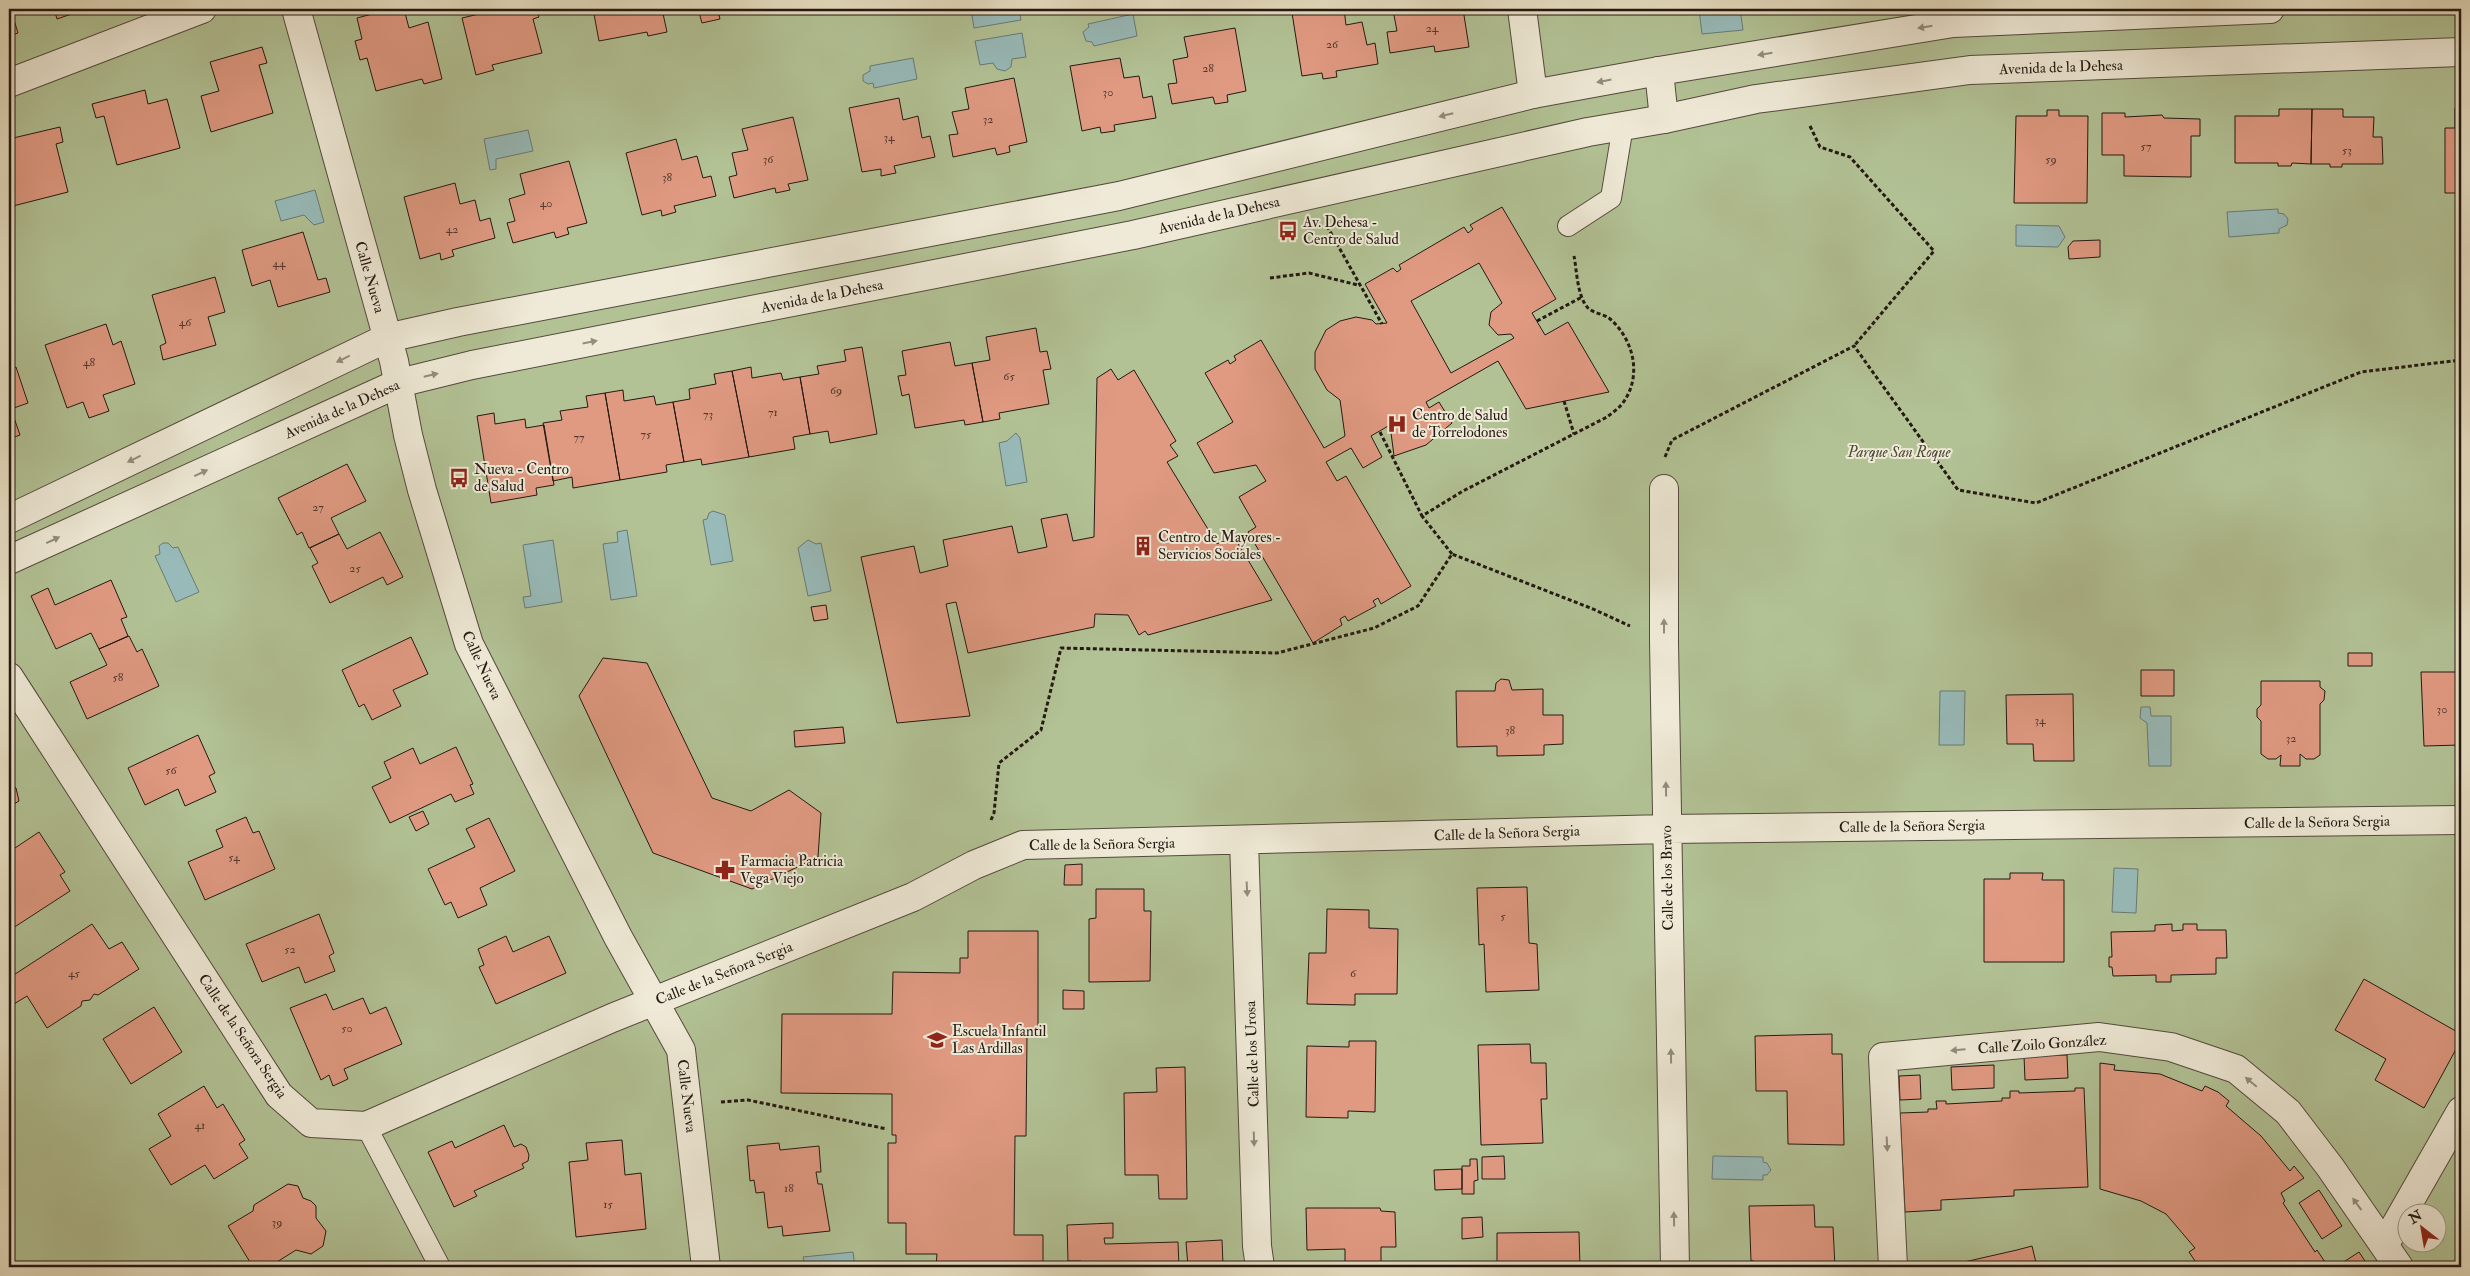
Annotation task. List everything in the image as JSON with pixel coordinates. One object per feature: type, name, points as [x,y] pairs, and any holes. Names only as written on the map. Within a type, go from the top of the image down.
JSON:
[{"type":"street","points":[[9,83],[202,9]]},
{"type":"street","name":"Calle Nueva","points":[[296,9],[388,338],[408,435],[422,490],[470,644],[618,937],[681,1050],[706,1267]]},
{"type":"street","points":[[1522,9],[1533,94]]},
{"type":"street","points":[[9,519],[388,338],[458,322],[1119,196],[1533,94],[1659,71],[1953,22],[2270,9]]},
{"type":"street","name":"Avenida de la Dehesa","points":[[9,560],[398,383],[472,365],[1133,235],[1588,132],[1664,120],[1756,99],[1970,70],[2461,52]]},
{"type":"street","points":[[1659,71],[1664,120]]},
{"type":"street","name":"Calle de los Bravo","points":[[1664,489],[1666,829],[1675,1267]]},
{"type":"street","name":"Calle de la Señora Sergia","points":[[9,677],[279,1095],[311,1123],[366,1126],[654,1001],[913,897],[974,865],[1022,845],[1666,829],[2461,820]]},
{"type":"street","name":"Calle de los Urosa","points":[[1244,840],[1257,1236],[1260,1267]]},
{"type":"street","name":"Calle Zoilo González","points":[[1893,1267],[1883,1057],[2099,1037],[2170,1047],[2236,1069],[2288,1112],[2385,1244],[2399,1267]]},
{"type":"street","points":[[2385,1244],[2461,1111]]},
{"type":"lane","points":[[1568,226],[1611,198],[1623,126]]},
{"type":"lane","points":[[366,1126],[440,1267]]},
{"type":"path","points":[[1664,489],[1665,456],[1672,440],[1854,346],[1934,251],[1850,157],[1820,147],[1807,119]]},
{"type":"path","points":[[1309,194],[1358,285],[1382,324]]},
{"type":"path","points":[[1422,516],[1463,491],[1607,417],[1622,404],[1631,386],[1634,367],[1631,348],[1622,330],[1607,317],[1589,309],[1582,297],[1568,226]]},
{"type":"path","points":[[1270,278],[1309,274],[1358,285]]},
{"type":"path","points":[[1537,321],[1582,297]]},
{"type":"path","points":[[1854,346],[1958,490],[2036,503],[2361,372],[2461,360]]},
{"type":"path","points":[[1564,401],[1574,434]]},
{"type":"path","points":[[1380,432],[1422,516],[1452,554],[1593,609],[1664,642]]},
{"type":"path","points":[[974,865],[994,813],[999,763],[1041,730],[1061,648],[1277,653],[1374,628],[1418,606],[1452,554]]},
{"type":"path","points":[[688,1099],[717,1102],[748,1100],[887,1129]]},
{"type":"green space","name":"Parque San Roque","points":[[9,9],[2461,9],[2461,1267],[9,1267]]},
{"type":"water","points":[[971,9],[1019,9],[1021,20],[974,28]]},
{"type":"water","points":[[1699,9],[1740,9],[1743,30],[1702,34]]},
{"type":"water","points":[[1133,14],[1137,36],[1094,46],[1092,42],[1086,41],[1083,32],[1089,27],[1088,24]]},
{"type":"water","points":[[1022,33],[1026,57],[1012,59],[1011,67],[1005,71],[997,69],[993,63],[980,65],[975,41]]},
{"type":"water","points":[[913,58],[917,79],[874,88],[873,83],[868,84],[863,81],[863,75],[870,71],[870,66]]},
{"type":"water","points":[[528,130],[533,151],[496,159],[496,169],[490,170],[484,139]]},
{"type":"water","points":[[315,190],[324,222],[314,225],[304,215],[281,221],[275,201]]},
{"type":"water","points":[[2278,209],[2278,213],[2284,214],[2288,219],[2287,225],[2279,229],[2279,233],[2229,237],[2227,212]]},
{"type":"water","points":[[2016,225],[2059,226],[2065,237],[2058,247],[2016,246]]},
{"type":"water","points":[[1016,433],[1020,438],[1027,482],[1006,486],[999,443],[1007,441]]},
{"type":"water","points":[[713,511],[725,515],[733,561],[711,565],[703,520],[707,519],[709,513]]},
{"type":"water","points":[[627,530],[637,596],[611,600],[603,544],[618,542],[617,532]]},
{"type":"water","points":[[553,540],[562,602],[525,608],[523,597],[531,596],[523,545]]},
{"type":"water","points":[[808,540],[816,544],[821,543],[831,591],[808,596],[798,548]]},
{"type":"water","points":[[163,543],[168,543],[173,548],[178,547],[199,592],[176,602],[155,556],[160,554],[159,546]]},
{"type":"water","points":[[1940,691],[1965,691],[1964,745],[1939,745]]},
{"type":"water","points":[[2141,707],[2150,707],[2151,716],[2171,716],[2171,766],[2149,766],[2147,723],[2140,718]]},
{"type":"water","points":[[2114,868],[2138,869],[2136,913],[2112,912]]},
{"type":"water","points":[[1713,1156],[1763,1157],[1763,1162],[1767,1163],[1771,1170],[1767,1175],[1763,1175],[1763,1180],[1712,1179]]},
{"type":"water","points":[[853,1252],[855,1267],[798,1267],[798,1264],[804,1261],[803,1257]]},
{"type":"building","points":[[54,9],[86,9],[57,19]]},
{"type":"building","points":[[391,9],[404,9],[409,28],[428,22],[442,79],[424,84],[422,79],[376,91],[367,58],[360,60],[355,41],[362,39],[357,18]]},
{"type":"building","points":[[478,9],[536,9],[539,17],[533,19],[542,53],[492,65],[494,70],[476,75],[462,18],[479,14]]},
{"type":"building","points":[[593,9],[662,9],[667,32],[648,36],[647,32],[599,41]]},
{"type":"building","points":[[698,9],[746,9],[719,15],[720,19],[702,23]]},
{"type":"building","points":[[1318,9],[1344,9],[1346,25],[1362,22],[1367,45],[1375,43],[1378,64],[1336,71],[1337,77],[1323,79],[1322,73],[1302,76],[1292,13]]},
{"type":"building","points":[[1463,9],[1469,47],[1435,52],[1434,46],[1390,53],[1387,32],[1397,31],[1393,10]]},
{"type":"building","points":[[14,20],[18,33],[9,36],[9,22]]},
{"type":"building","points":[[1235,28],[1246,91],[1227,95],[1228,102],[1215,104],[1213,97],[1172,104],[1168,84],[1177,83],[1173,60],[1188,57],[1184,37]]},
{"type":"building","points":[[262,47],[267,63],[259,65],[273,113],[211,132],[201,96],[219,91],[210,62]]},
{"type":"building","points":[[1120,58],[1124,78],[1139,76],[1143,98],[1152,96],[1156,118],[1114,125],[1115,131],[1101,133],[1100,127],[1082,131],[1070,66]]},
{"type":"building","points":[[1014,78],[1027,142],[1009,146],[1010,152],[997,155],[995,148],[953,157],[949,135],[958,134],[952,112],[969,109],[965,88]]},
{"type":"building","points":[[145,90],[148,104],[167,99],[180,148],[117,165],[104,116],[96,118],[92,104]]},
{"type":"building","points":[[899,98],[903,120],[918,116],[922,138],[930,136],[935,157],[894,166],[896,173],[881,176],[881,169],[862,172],[849,108]]},
{"type":"building","points":[[2455,108],[2461,108],[2461,193],[2445,193],[2445,128],[2455,128]]},
{"type":"building","points":[[2279,109],[2312,109],[2311,164],[2292,163],[2291,166],[2278,166],[2278,163],[2235,163],[2235,116],[2279,116]]},
{"type":"building","points":[[2312,109],[2343,109],[2343,117],[2374,117],[2373,137],[2382,137],[2383,164],[2342,164],[2342,167],[2330,167],[2330,164],[2311,164]]},
{"type":"building","points":[[2047,110],[2059,110],[2059,116],[2088,116],[2087,203],[2014,203],[2016,116],[2047,116]]},
{"type":"building","points":[[2102,113],[2125,113],[2125,117],[2162,115],[2164,118],[2200,119],[2200,136],[2191,136],[2191,177],[2124,176],[2124,155],[2102,155]]},
{"type":"building","points":[[793,117],[808,180],[788,184],[790,190],[776,193],[775,188],[734,198],[729,177],[737,175],[732,153],[748,150],[742,129]]},
{"type":"building","points":[[60,127],[63,142],[56,144],[68,192],[9,207],[9,170],[13,168],[9,139]]},
{"type":"building","points":[[676,139],[682,160],[697,156],[703,178],[711,176],[716,196],[674,206],[676,212],[662,216],[661,210],[642,215],[626,153]]},
{"type":"building","points":[[569,161],[587,223],[567,228],[569,234],[556,238],[554,232],[513,243],[507,223],[515,221],[509,199],[525,194],[520,174]]},
{"type":"building","points":[[455,183],[460,204],[475,200],[480,221],[490,218],[495,238],[452,250],[454,256],[441,260],[440,253],[420,259],[404,197]]},
{"type":"building","name":"Centro de Salud de Torrelodones","points":[[1502,207],[1556,299],[1532,313],[1545,335],[1568,322],[1609,392],[1526,409],[1498,361],[1426,402],[1429,408],[1439,402],[1452,423],[1426,445],[1394,456],[1390,425],[1371,436],[1382,457],[1363,468],[1351,448],[1326,462],[1337,481],[1346,476],[1411,586],[1381,604],[1378,598],[1373,601],[1376,606],[1348,621],[1345,616],[1340,619],[1342,625],[1313,643],[1248,532],[1256,527],[1239,497],[1266,481],[1256,465],[1214,473],[1197,443],[1233,422],[1205,373],[1228,360],[1230,364],[1236,360],[1234,356],[1261,340],[1324,448],[1345,436],[1340,400],[1327,390],[1315,369],[1315,352],[1326,330],[1340,321],[1356,317],[1372,320],[1376,324],[1387,323],[1365,284],[1393,268],[1397,272],[1401,269],[1399,265],[1464,227],[1468,233],[1473,229],[1470,225]],"holes":[[[1479,263],[1502,303],[1491,312],[1489,325],[1498,335],[1511,334],[1514,338],[1451,373],[1411,301]]]},
{"type":"building","points":[[303,232],[318,280],[326,278],[330,292],[278,307],[270,280],[252,286],[242,250]]},
{"type":"building","points":[[2100,240],[2100,257],[2069,259],[2068,247],[2073,241]]},
{"type":"building","points":[[215,277],[225,312],[208,317],[216,345],[163,360],[160,346],[166,343],[152,295]]},
{"type":"building","points":[[106,324],[113,345],[121,341],[135,384],[103,395],[109,411],[89,418],[83,402],[67,408],[45,345]]},
{"type":"building","points":[[1036,328],[1040,352],[1047,351],[1051,369],[1043,370],[1049,404],[999,413],[1000,419],[983,422],[972,363],[990,360],[986,337]]},
{"type":"building","points":[[950,342],[955,366],[972,363],[983,422],[965,425],[964,420],[915,428],[909,394],[902,396],[898,376],[906,375],[902,351]]},
{"type":"building","points":[[862,347],[877,434],[830,443],[828,431],[810,434],[800,377],[819,374],[817,366],[846,361],[844,350]]},
{"type":"building","points":[[16,367],[28,403],[11,409],[20,435],[9,439],[9,370]]},
{"type":"building","points":[[751,367],[752,378],[781,373],[783,380],[800,377],[810,434],[793,437],[795,449],[749,457],[732,371]]},
{"type":"building","name":"Centro de Mayores - Servicios Sociales","points":[[1111,369],[1118,380],[1134,370],[1176,441],[1170,445],[1178,456],[1167,462],[1217,544],[1233,535],[1272,600],[1148,635],[1145,631],[1139,635],[1128,615],[1095,614],[1094,627],[968,653],[956,602],[946,604],[970,716],[897,723],[861,557],[914,546],[920,573],[948,566],[943,540],[1012,526],[1018,553],[1047,547],[1041,519],[1067,514],[1073,541],[1094,537],[1097,378]]},
{"type":"building","points":[[732,371],[749,457],[702,465],[701,459],[684,462],[673,402],[690,399],[689,389],[716,384],[714,374]]},
{"type":"building","points":[[623,390],[624,401],[654,396],[656,405],[673,402],[684,462],[666,465],[667,472],[620,480],[605,393]]},
{"type":"building","points":[[605,393],[620,480],[573,488],[572,477],[553,481],[543,423],[562,420],[560,411],[588,407],[586,396]]},
{"type":"building","points":[[494,413],[495,424],[525,419],[526,428],[544,425],[554,485],[536,488],[537,495],[491,503],[477,416]]},
{"type":"building","points":[[347,464],[366,501],[331,518],[339,534],[309,548],[302,532],[297,535],[278,498]]},
{"type":"building","points":[[380,532],[403,577],[387,585],[383,577],[330,603],[312,566],[318,563],[310,548],[339,534],[347,549]]},
{"type":"building","points":[[111,580],[127,617],[121,619],[128,636],[99,649],[91,633],[56,649],[31,596],[48,588],[55,605]]},
{"type":"building","points":[[826,605],[828,619],[814,621],[811,607]]},
{"type":"building","points":[[129,636],[137,652],[142,649],[159,686],[87,719],[70,682],[107,665],[99,649]]},
{"type":"building","points":[[411,637],[428,674],[393,690],[401,706],[372,720],[364,704],[359,707],[342,670]]},
{"type":"building","points":[[2348,653],[2372,653],[2372,666],[2348,666]]},
{"type":"building","points":[[603,658],[647,663],[712,798],[751,811],[789,790],[821,813],[818,857],[752,889],[653,853],[579,696]]},
{"type":"building","points":[[2141,670],[2174,670],[2174,696],[2141,696]]},
{"type":"building","points":[[2421,672],[2461,672],[2461,745],[2424,746]]},
{"type":"building","points":[[1501,679],[1509,680],[1512,690],[1543,689],[1543,715],[1563,715],[1563,744],[1544,745],[1544,755],[1497,756],[1497,746],[1457,747],[1456,691],[1495,691],[1496,683]]},
{"type":"building","points":[[2261,681],[2320,681],[2320,687],[2325,691],[2324,700],[2320,704],[2320,755],[2314,759],[2306,759],[2300,754],[2300,766],[2280,766],[2281,755],[2276,759],[2268,759],[2261,754],[2261,721],[2257,717],[2257,709],[2261,705]]},
{"type":"building","points":[[2073,694],[2074,761],[2034,761],[2033,744],[2007,744],[2006,695]]},
{"type":"building","points":[[843,727],[845,743],[795,747],[794,731]]},
{"type":"building","points":[[198,735],[215,773],[209,776],[216,792],[185,806],[178,789],[145,805],[128,768]]},
{"type":"building","points":[[456,747],[473,784],[470,785],[474,794],[455,802],[451,794],[390,823],[372,787],[391,778],[384,762],[413,748],[420,764]]},
{"type":"building","points":[[9,783],[16,788],[19,801],[9,807]]},
{"type":"building","points":[[423,811],[429,824],[416,831],[409,817]]},
{"type":"building","points":[[246,817],[253,833],[259,831],[275,869],[205,900],[188,862],[223,847],[216,830]]},
{"type":"building","points":[[489,818],[515,871],[480,888],[487,905],[458,918],[451,902],[445,905],[428,869],[475,847],[466,829]]},
{"type":"building","points":[[39,832],[65,872],[60,875],[70,891],[13,928],[9,921],[9,852]]},
{"type":"building","points":[[1082,864],[1082,885],[1064,885],[1065,865]]},
{"type":"building","points":[[2010,873],[2043,873],[2042,880],[2064,880],[2064,962],[1984,962],[1984,879],[2010,879]]},
{"type":"building","points":[[1527,887],[1529,943],[1537,944],[1539,990],[1486,992],[1484,944],[1479,945],[1477,888]]},
{"type":"building","points":[[1096,889],[1144,889],[1144,911],[1151,911],[1150,981],[1089,982],[1089,919],[1096,918]]},
{"type":"building","points":[[1327,909],[1369,910],[1369,928],[1398,929],[1397,994],[1355,994],[1355,1005],[1307,1004],[1309,953],[1326,953]]},
{"type":"building","points":[[319,914],[334,953],[329,956],[335,971],[305,983],[299,967],[262,982],[246,944]]},
{"type":"building","points":[[92,924],[109,949],[122,942],[139,969],[98,995],[94,994],[90,1000],[82,1001],[81,1006],[47,1028],[27,996],[9,1007],[9,978]]},
{"type":"building","points":[[2172,924],[2172,931],[2183,930],[2183,924],[2197,924],[2197,930],[2226,930],[2227,958],[2216,958],[2216,974],[2171,975],[2171,982],[2156,982],[2156,975],[2113,976],[2112,967],[2109,967],[2109,957],[2112,957],[2111,932],[2155,931],[2155,925]]},
{"type":"building","points":[[968,931],[1038,931],[1038,1035],[1027,1034],[1026,1136],[1015,1136],[1014,1235],[1043,1235],[1043,1267],[936,1267],[937,1254],[906,1254],[906,1223],[888,1223],[888,1143],[896,1143],[896,1135],[892,1135],[892,1094],[781,1093],[782,1014],[892,1014],[893,972],[960,973],[960,958],[968,958]]},
{"type":"building","points":[[506,936],[513,952],[549,936],[566,973],[496,1004],[479,967],[484,965],[478,949]]},
{"type":"building","points":[[2364,979],[2461,1034],[2461,1040],[2424,1108],[2375,1080],[2386,1059],[2335,1030]]},
{"type":"building","points":[[1063,990],[1084,991],[1084,1009],[1063,1009]]},
{"type":"building","points":[[326,994],[333,1010],[363,998],[370,1014],[386,1007],[402,1044],[344,1069],[348,1079],[333,1086],[329,1075],[321,1080],[290,1008]]},
{"type":"building","points":[[154,1007],[182,1052],[131,1084],[103,1039]]},
{"type":"building","points":[[1832,1034],[1832,1054],[1842,1054],[1844,1145],[1788,1144],[1787,1091],[1756,1091],[1755,1036]]},
{"type":"building","points":[[1349,1041],[1376,1041],[1375,1112],[1348,1111],[1348,1118],[1306,1117],[1307,1046],[1349,1047]]},
{"type":"building","points":[[1530,1044],[1531,1063],[1546,1063],[1547,1099],[1541,1099],[1543,1143],[1481,1145],[1478,1045]]},
{"type":"building","points":[[2067,1055],[2068,1078],[2025,1080],[2024,1056]]},
{"type":"building","points":[[2100,1063],[2115,1065],[2114,1070],[2160,1074],[2202,1091],[2205,1086],[2218,1092],[2229,1101],[2226,1106],[2261,1136],[2290,1171],[2294,1166],[2304,1178],[2281,1193],[2285,1201],[2283,1203],[2315,1252],[2317,1250],[2327,1265],[2325,1267],[2199,1267],[2189,1252],[2195,1248],[2166,1214],[2141,1201],[2100,1189]]},
{"type":"building","points":[[1994,1065],[1994,1088],[1952,1090],[1951,1067]]},
{"type":"building","points":[[1185,1067],[1187,1199],[1159,1199],[1158,1175],[1125,1175],[1124,1093],[1157,1092],[1156,1068]]},
{"type":"building","points":[[1920,1075],[1921,1099],[1900,1100],[1899,1076]]},
{"type":"building","points":[[204,1086],[217,1108],[223,1104],[245,1140],[239,1144],[248,1158],[214,1179],[205,1165],[171,1185],[149,1149],[171,1136],[158,1114]]},
{"type":"building","points":[[2075,1088],[2084,1088],[2088,1187],[2014,1190],[2014,1196],[1941,1200],[1941,1210],[1905,1212],[1900,1113],[1928,1112],[1928,1109],[1937,1109],[1936,1101],[1946,1101],[1946,1104],[2002,1101],[2002,1098],[2010,1098],[2010,1091],[2019,1091],[2019,1093],[2075,1091]]},
{"type":"building","points":[[504,1125],[514,1147],[521,1144],[526,1147],[529,1155],[528,1161],[522,1164],[524,1168],[474,1191],[477,1196],[454,1207],[428,1152],[452,1141],[455,1148]]},
{"type":"building","points":[[622,1140],[625,1175],[641,1173],[646,1229],[576,1237],[569,1162],[588,1160],[586,1143]]},
{"type":"building","points":[[779,1143],[780,1150],[819,1146],[821,1172],[816,1172],[818,1184],[822,1184],[830,1231],[783,1236],[782,1226],[768,1228],[764,1192],[756,1193],[754,1180],[750,1181],[747,1146]]},
{"type":"building","points":[[1504,1156],[1505,1179],[1482,1179],[1482,1157]]},
{"type":"building","points":[[1470,1159],[1477,1159],[1478,1180],[1474,1181],[1474,1194],[1462,1194],[1462,1166],[1470,1166]]},
{"type":"building","points":[[1462,1169],[1462,1189],[1435,1190],[1434,1170]]},
{"type":"building","points":[[288,1184],[298,1186],[303,1198],[311,1201],[316,1206],[316,1218],[326,1231],[323,1246],[311,1254],[296,1250],[269,1267],[253,1267],[228,1226],[253,1211],[254,1205]]},
{"type":"building","points":[[2319,1190],[2342,1226],[2322,1239],[2299,1203]]},
{"type":"building","points":[[1814,1205],[1815,1227],[1833,1227],[1835,1267],[1754,1267],[1754,1261],[1751,1261],[1749,1206]]},
{"type":"building","points":[[1306,1208],[1380,1208],[1381,1211],[1395,1212],[1396,1247],[1381,1247],[1381,1267],[1345,1267],[1345,1249],[1307,1250]]},
{"type":"building","points":[[1482,1217],[1483,1237],[1462,1239],[1462,1218]]},
{"type":"building","points":[[1113,1223],[1113,1238],[1104,1238],[1105,1244],[1178,1242],[1179,1267],[1081,1267],[1081,1261],[1068,1261],[1067,1225]]},
{"type":"building","points":[[1579,1232],[1580,1267],[1497,1267],[1497,1233]]},
{"type":"building","points":[[1222,1240],[1223,1265],[1188,1267],[1186,1242]]},
{"type":"building","points":[[2032,1246],[2037,1267],[1942,1267],[2017,1250]]},
{"type":"building","points":[[2359,1252],[2369,1267],[2341,1267],[2339,1265]]},
{"type":"place","name":"Av. Dehesa - Centro de Salud","points":[[1288,231]]},
{"type":"place","name":"Centro de Salud de Torrelodones","points":[[1397,424]]},
{"type":"place","name":"Nueva - Centro de Salud","points":[[459,478]]},
{"type":"place","name":"Centro de Mayores - Servicios Sociales","points":[[1143,546]]},
{"type":"place","name":"Farmacia Patricia Vega Viejo","points":[[725,870]]},
{"type":"place","name":"Escuela Infantil Las Ardillas","points":[[937,1040]]}]
